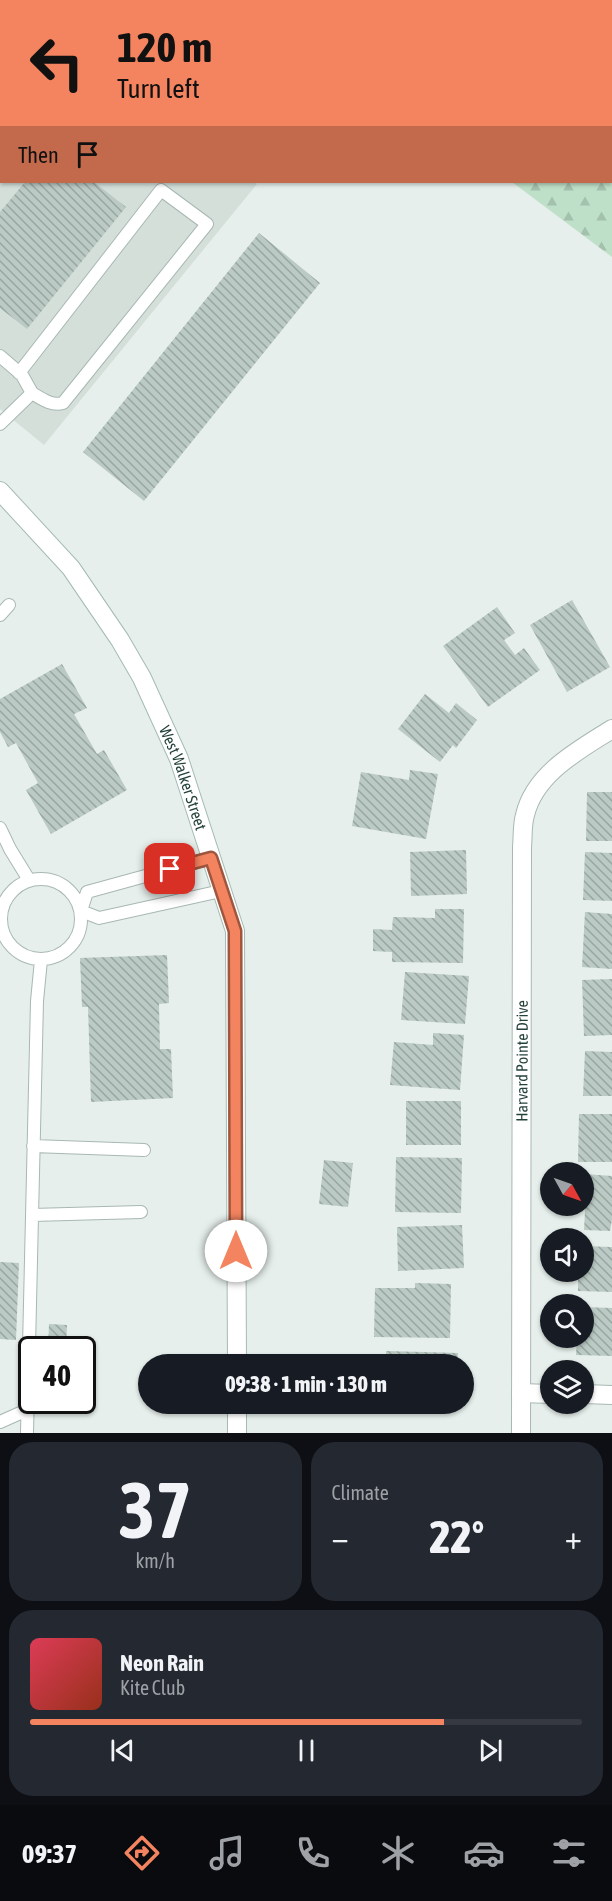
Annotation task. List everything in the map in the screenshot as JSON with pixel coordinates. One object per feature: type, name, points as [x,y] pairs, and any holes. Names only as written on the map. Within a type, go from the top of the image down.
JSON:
[{"type":"street","name":"West Walker Street","points":[[0,491],[71,568],[125,649],[156,708],[179,759],[235,931],[237,1354]]},
{"type":"street","name":"Harvard Pointe Drive","points":[[521,1433],[522,871],[525,814],[541,782],[568,758],[612,729]]},
{"type":"street","points":[[521,1394],[540,1394]]},
{"type":"street","points":[[594,1395],[612,1395]]},
{"type":"street","points":[[237,1414],[237,1433]]},
{"type":"lane","points":[[0,356],[19,373],[32,393],[47,403],[57,405],[63,403],[207,224],[159,186],[19,373]]},
{"type":"lane","points":[[0,424],[32,393]]},
{"type":"lane","points":[[0,615],[9,605]]},
{"type":"lane","points":[[0,828],[29,880]]},
{"type":"lane","points":[[211,858],[87,891],[81,911],[79,934],[64,953],[53,958],[41,960],[28,958],[8,943],[2,931],[1,919],[5,900],[18,886],[29,880],[42,878],[56,881],[72,893],[81,911],[99,918],[221,891]]},
{"type":"lane","points":[[29,1336],[37,1002],[41,960]]},
{"type":"lane","points":[[33,1146],[144,1150]]},
{"type":"lane","points":[[32,1215],[141,1212]]},
{"type":"lane","points":[[0,1422],[18,1414]]},
{"type":"lane","points":[[27,1414],[27,1433]]},
{"type":"shaded area","points":[[0,183],[257,184],[44,445],[0,409]]},
{"type":"green space","points":[[513,183],[612,183],[612,257]]},
{"type":"building","points":[[24,183],[95,183],[126,207],[27,329],[0,308],[0,212]]},
{"type":"building","points":[[259,233],[320,283],[144,501],[83,452]]},
{"type":"building","points":[[572,600],[610,667],[567,692],[530,625]]},
{"type":"building","points":[[497,607],[515,633],[504,640],[515,655],[524,648],[540,670],[488,707],[443,646]]},
{"type":"building","points":[[62,664],[87,708],[74,714],[97,754],[104,750],[127,790],[51,834],[26,790],[38,783],[16,743],[8,747],[0,732],[0,699]]},
{"type":"building","points":[[425,694],[449,713],[456,703],[477,720],[456,748],[453,745],[440,762],[398,729]]},
{"type":"building","points":[[410,770],[438,774],[426,839],[352,826],[361,772],[409,780]]},
{"type":"building","points":[[587,792],[612,792],[612,841],[586,841]]},
{"type":"building","points":[[466,850],[467,894],[411,896],[410,852]]},
{"type":"building","points":[[585,852],[612,853],[612,901],[583,900]]},
{"type":"building","points":[[435,909],[464,909],[463,963],[392,962],[392,952],[373,951],[373,929],[392,930],[393,917],[435,918]]},
{"type":"building","points":[[585,912],[612,914],[612,969],[582,967]]},
{"type":"building","points":[[167,955],[169,1003],[159,1004],[160,1049],[171,1049],[173,1098],[91,1102],[88,1007],[82,1007],[80,958]]},
{"type":"building","points":[[405,972],[469,976],[465,1024],[401,1020]]},
{"type":"building","points":[[612,979],[612,1035],[584,1036],[582,980]]},
{"type":"building","points":[[433,1033],[464,1035],[460,1090],[390,1085],[394,1042],[433,1045]]},
{"type":"building","points":[[585,1051],[612,1052],[612,1096],[583,1096]]},
{"type":"building","points":[[406,1101],[461,1101],[461,1145],[406,1145]]},
{"type":"building","points":[[579,1114],[612,1114],[612,1162],[578,1162]]},
{"type":"building","points":[[396,1157],[462,1158],[461,1213],[395,1212]]},
{"type":"building","points":[[324,1160],[353,1163],[348,1207],[319,1204]]},
{"type":"building","points":[[594,1175],[612,1176],[610,1231],[584,1228],[585,1216],[594,1216]]},
{"type":"building","points":[[462,1225],[464,1268],[398,1271],[397,1227]]},
{"type":"building","points":[[594,1246],[612,1247],[612,1292],[578,1291],[578,1282],[594,1282]]},
{"type":"building","points":[[0,1262],[19,1263],[16,1340],[0,1339]]},
{"type":"building","points":[[415,1283],[451,1284],[450,1338],[374,1337],[375,1288],[415,1288]]},
{"type":"building","points":[[594,1307],[612,1308],[612,1356],[576,1355],[576,1348],[594,1348]]},
{"type":"building","points":[[49,1324],[67,1325],[67,1336],[49,1336]]},
{"type":"building","points":[[386,1351],[458,1353],[458,1354],[386,1354]]},
{"type":"route","points":[[170,869],[211,858],[235,931],[236,1251]]}]
